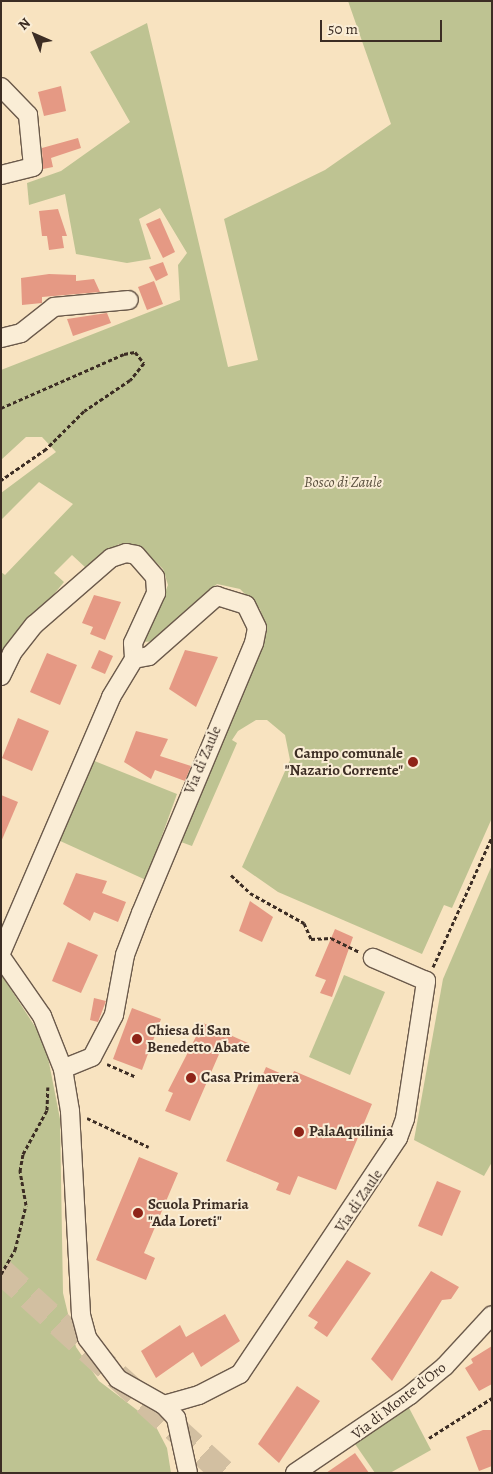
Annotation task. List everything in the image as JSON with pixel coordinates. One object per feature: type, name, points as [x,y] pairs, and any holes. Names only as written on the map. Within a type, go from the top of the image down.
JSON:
[{"type":"street","points":[[1,86],[28,114],[33,166],[1,175]]},
{"type":"street","points":[[1,338],[21,332],[54,307],[129,300]]},
{"type":"street","points":[[1,676],[12,653],[34,625],[111,558],[126,553],[136,555],[155,577],[156,593],[133,644],[134,660],[110,697],[1,953]]},
{"type":"street","name":"Via di Zaule","points":[[96,1052],[114,1015],[125,954],[254,643],[253,615],[232,597],[218,596],[149,656],[134,660]]},
{"type":"street","points":[[1,957],[42,1016],[63,1069],[70,1111],[81,1315],[87,1338],[118,1379],[164,1405],[176,1418],[188,1473]]},
{"type":"street","points":[[373,958],[426,981]]},
{"type":"street","name":"Via di Zaule","points":[[164,1405],[208,1391],[240,1374],[387,1159],[405,1119],[426,981]]},
{"type":"street","points":[[63,1069],[96,1052]]},
{"type":"street","name":"Via di Monte d'Oro","points":[[295,1473],[410,1395],[445,1366],[492,1315]]},
{"type":"path","points":[[1,408],[124,354],[135,352],[144,363],[130,380],[84,411],[46,449],[1,480]]},
{"type":"path","points":[[426,981],[492,838]]},
{"type":"path","points":[[231,875],[250,893],[304,923],[311,939],[331,938],[373,958]]},
{"type":"path","points":[[96,1052],[134,1076]]},
{"type":"path","points":[[1,1274],[15,1250],[26,1205],[20,1171],[23,1154],[47,1110],[48,1078],[63,1069]]},
{"type":"path","points":[[70,1111],[149,1148]]},
{"type":"path","points":[[429,1438],[492,1398]]},
{"type":"green space","name":"Bosco di Zaule","points":[[348,1],[492,1],[492,818],[452,908],[444,905],[422,954],[278,892],[242,867],[290,760],[285,735],[267,720],[256,720],[238,731],[232,740],[237,743],[192,846],[181,842],[267,632],[260,609],[240,589],[217,584],[156,641],[144,642],[168,585],[163,569],[141,548],[119,544],[86,568],[72,555],[54,573],[64,582],[6,652],[1,652],[1,572],[5,575],[73,504],[39,482],[1,520],[1,493],[56,452],[42,437],[26,437],[1,460],[1,370],[180,300],[178,265],[187,253],[160,208],[139,219],[151,259],[127,263],[76,254],[65,194],[29,205],[27,183],[61,171],[130,122],[90,52],[147,23],[228,367],[258,360],[224,219],[325,170],[391,124]]},
{"type":"green space","points":[[92,760],[177,794],[146,880],[58,840]]},
{"type":"green space","points":[[492,865],[492,1162],[484,1176],[414,1140],[443,979]]},
{"type":"green space","points":[[1,974],[45,1042],[60,1119],[63,1293],[76,1347],[99,1381],[154,1423],[167,1448],[171,1473],[1,1473]]},
{"type":"green space","points":[[344,975],[385,992],[350,1075],[309,1057]]},
{"type":"green space","points":[[407,1404],[431,1450],[390,1473],[375,1473],[353,1441]]},
{"type":"building","points":[[61,86],[66,111],[44,116],[38,92]]},
{"type":"building","points":[[78,138],[81,148],[51,158],[53,167],[43,169],[42,148]]},
{"type":"building","points":[[58,209],[67,236],[62,236],[64,248],[49,250],[47,236],[42,236],[39,211]]},
{"type":"building","points":[[160,218],[175,252],[163,258],[146,224]]},
{"type":"building","points":[[163,262],[168,275],[156,281],[149,267]]},
{"type":"building","points":[[49,274],[76,275],[76,281],[94,279],[100,292],[42,297],[42,303],[22,305],[21,278]]},
{"type":"building","points":[[154,281],[163,304],[147,310],[138,287]]},
{"type":"building","points":[[107,313],[111,323],[73,336],[67,319]]},
{"type":"building","points":[[94,595],[121,602],[105,640],[90,634],[93,627],[82,623]]},
{"type":"building","points":[[99,650],[113,656],[105,674],[91,668]]},
{"type":"building","points":[[185,650],[218,657],[196,707],[169,689]]},
{"type":"building","points":[[47,653],[77,665],[60,705],[30,692]]},
{"type":"building","points":[[18,718],[49,731],[32,771],[2,758]]},
{"type":"building","points":[[136,731],[168,739],[160,756],[191,766],[185,781],[155,770],[151,779],[124,762]]},
{"type":"building","points":[[1,795],[18,802],[1,842]]},
{"type":"building","points":[[76,873],[107,881],[102,893],[126,902],[118,922],[94,912],[90,921],[63,904]]},
{"type":"building","points":[[250,901],[273,917],[262,942],[239,931]]},
{"type":"building","points":[[335,929],[353,937],[332,997],[320,993],[326,980],[315,976]]},
{"type":"building","points":[[68,942],[98,955],[81,993],[52,981]]},
{"type":"building","points":[[94,998],[106,1001],[98,1022],[90,1020]]},
{"type":"building","name":"Chiesa di San Benedetto Abate","points":[[132,1008],[161,1019],[142,1070],[113,1059]]},
{"type":"building","points":[[203,1023],[248,1043],[243,1054],[223,1045],[190,1121],[165,1111],[173,1093],[168,1091]]},
{"type":"building","name":"PalaAquilinia","points":[[266,1067],[291,1078],[294,1071],[372,1104],[336,1190],[298,1176],[290,1195],[276,1190],[279,1183],[226,1161]]},
{"type":"building","name":"Scuola Primaria \"Ada Loreti\"","points":[[139,1157],[178,1173],[144,1253],[155,1258],[146,1280],[96,1260]]},
{"type":"building","points":[[437,1181],[461,1191],[442,1236],[418,1226]]},
{"type":"building","points":[[347,1260],[371,1273],[327,1337],[314,1328],[318,1322],[308,1316]]},
{"type":"building","points":[[431,1271],[459,1287],[451,1299],[442,1300],[392,1381],[371,1359]]},
{"type":"building","points":[[225,1314],[240,1341],[201,1367],[193,1352],[156,1378],[141,1351],[180,1325],[186,1337]]},
{"type":"building","points":[[492,1346],[492,1384],[479,1391],[465,1368],[473,1363],[471,1359]]},
{"type":"building","points":[[297,1386],[320,1401],[279,1463],[258,1444]]},
{"type":"building","points":[[483,1430],[492,1430],[492,1466],[479,1471],[466,1437]]},
{"type":"building","points":[[355,1453],[369,1473],[326,1473]]},
{"type":"tunnel","points":[[1,1271],[224,1473]]},
{"type":"place","name":"Campo comunale \"Nazario Corrente\"","points":[[413,762]]},
{"type":"place","name":"Chiesa di San Benedetto Abate","points":[[137,1039]]},
{"type":"place","name":"Casa Primavera","points":[[191,1078]]},
{"type":"place","name":"PalaAquilinia","points":[[299,1132]]},
{"type":"place","name":"Scuola Primaria \"Ada Loreti\"","points":[[138,1213]]}]
